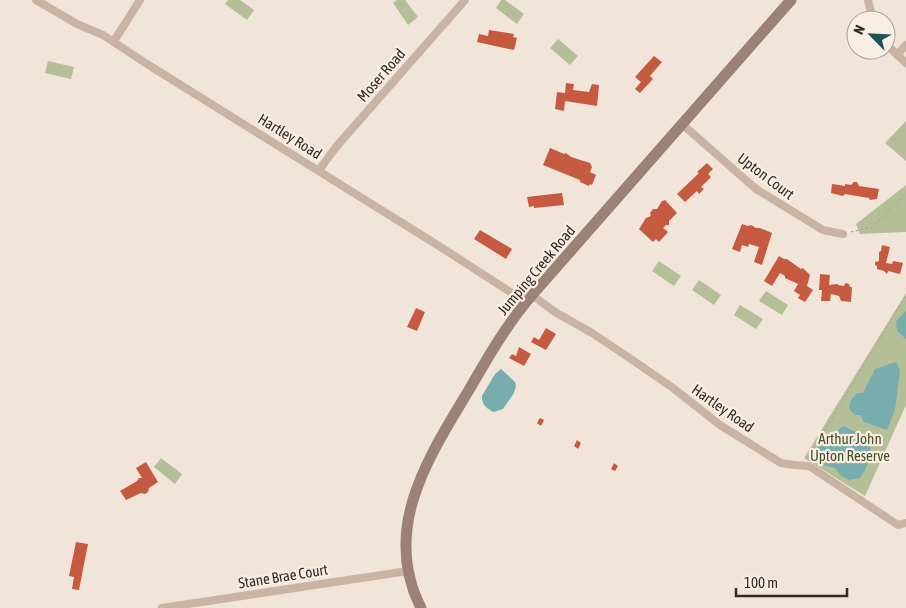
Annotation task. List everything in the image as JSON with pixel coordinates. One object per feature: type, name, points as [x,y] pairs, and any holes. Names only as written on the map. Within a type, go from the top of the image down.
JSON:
[{"type":"main road","name":"Jumping Creek Road","points":[[421,608],[408,571],[405,534],[413,495],[454,415],[501,336],[529,298],[791,0]]},
{"type":"street","name":"Hartley Road","points":[[36,0],[77,24],[114,41],[147,64],[318,170],[529,298],[592,333],[643,367],[720,425],[781,463],[794,466],[809,466],[898,525],[906,523]]},
{"type":"street","points":[[114,41],[140,0]]},
{"type":"street","name":"Moser Road","points":[[318,170],[465,0]]},
{"type":"street","points":[[906,44],[897,55],[906,62]]},
{"type":"street","name":"Upton Court","points":[[682,124],[759,191],[823,230],[843,234]]},
{"type":"street","name":"Stane Brae Court","points":[[162,608],[408,571]]},
{"type":"path","points":[[843,234],[872,227],[882,219],[906,192]]},
{"type":"path","points":[[809,466],[812,451],[906,296]]},
{"type":"green space","points":[[228,0],[240,0],[254,10],[247,20],[225,4]]},
{"type":"green space","points":[[397,0],[405,0],[418,17],[408,25],[393,3]]},
{"type":"green space","points":[[501,0],[505,0],[524,14],[517,24],[496,8]]},
{"type":"green space","points":[[558,39],[578,56],[570,65],[550,48]]},
{"type":"green space","points":[[48,61],[74,67],[71,79],[45,73]]},
{"type":"green space","points":[[906,121],[906,161],[885,143]]},
{"type":"green space","points":[[906,185],[906,232],[860,234],[856,224]]},
{"type":"green space","points":[[659,261],[681,276],[674,286],[652,271]]},
{"type":"green space","points":[[699,280],[721,295],[714,305],[692,290]]},
{"type":"green space","points":[[766,291],[788,305],[782,315],[759,301]]},
{"type":"green space","name":"Arthur John Upton Reserve","points":[[906,293],[906,405],[865,496],[804,458]]},
{"type":"green space","points":[[740,305],[763,319],[756,329],[734,315]]},
{"type":"green space","points":[[161,458],[182,474],[175,484],[154,467]]},
{"type":"water","points":[[906,311],[906,339],[897,331],[896,321]]},
{"type":"water","points":[[896,362],[900,370],[895,410],[887,430],[864,422],[860,415],[855,415],[849,409],[851,400],[857,393],[863,393],[875,369]]},
{"type":"water","points":[[501,369],[515,382],[516,386],[514,393],[503,409],[494,412],[485,406],[482,396],[495,374]]},
{"type":"water","points":[[843,426],[868,438],[870,443],[869,458],[860,478],[849,480],[840,475],[835,468],[822,465],[817,460],[817,448]]},
{"type":"building","points":[[489,30],[514,34],[513,37],[517,38],[514,50],[477,42],[479,34],[488,36]]},
{"type":"building","points":[[654,56],[662,62],[650,76],[653,79],[640,93],[635,89],[641,82],[635,77]]},
{"type":"building","points":[[566,83],[574,84],[573,90],[589,92],[592,84],[599,85],[597,106],[565,101],[564,111],[555,109],[557,92],[565,93]]},
{"type":"building","points":[[550,148],[590,163],[592,167],[590,172],[596,175],[592,185],[590,184],[589,186],[580,182],[580,180],[543,165]]},
{"type":"building","points":[[707,163],[713,169],[708,174],[711,177],[701,187],[704,189],[699,194],[697,191],[685,202],[677,194]]},
{"type":"building","points":[[857,182],[859,186],[879,189],[877,199],[870,200],[869,198],[831,193],[832,184],[845,186],[845,184],[851,185]]},
{"type":"building","points":[[562,193],[564,205],[529,207],[527,197]]},
{"type":"building","points":[[665,200],[677,213],[669,221],[669,225],[663,228],[668,232],[659,242],[656,239],[653,242],[639,229],[646,218],[651,216],[650,213],[653,209],[657,209],[662,201]]},
{"type":"building","points":[[742,224],[751,225],[772,233],[762,265],[754,262],[759,247],[749,244],[748,247],[742,245],[740,252],[732,249]]},
{"type":"building","points":[[480,230],[512,249],[506,259],[474,239]]},
{"type":"building","points":[[882,245],[890,247],[886,263],[892,264],[893,261],[903,263],[900,274],[888,271],[887,274],[877,269],[875,262],[879,261],[879,252]]},
{"type":"building","points":[[779,256],[801,269],[803,268],[810,275],[807,286],[813,290],[805,302],[798,298],[800,295],[794,291],[798,284],[785,278],[780,273],[772,286],[764,281]]},
{"type":"building","points":[[820,274],[830,275],[829,285],[838,284],[844,286],[845,283],[849,284],[852,287],[851,302],[841,301],[839,296],[831,294],[830,301],[821,301],[822,290],[819,290]]},
{"type":"building","points":[[416,308],[425,312],[417,331],[407,327]]},
{"type":"building","points":[[546,328],[556,334],[546,350],[531,342],[534,337],[539,340]]},
{"type":"building","points":[[519,347],[531,354],[524,366],[509,358],[512,354],[516,356]]},
{"type":"building","points":[[540,418],[544,420],[541,426],[537,423]]},
{"type":"building","points":[[577,440],[581,443],[578,449],[574,446]]},
{"type":"building","points":[[146,462],[158,482],[149,488],[145,494],[141,493],[126,500],[120,491],[139,478],[142,478],[136,468]]},
{"type":"building","points":[[614,463],[618,466],[615,471],[611,469]]},
{"type":"building","points":[[76,542],[88,544],[79,590],[72,589],[74,577],[69,576]]}]
